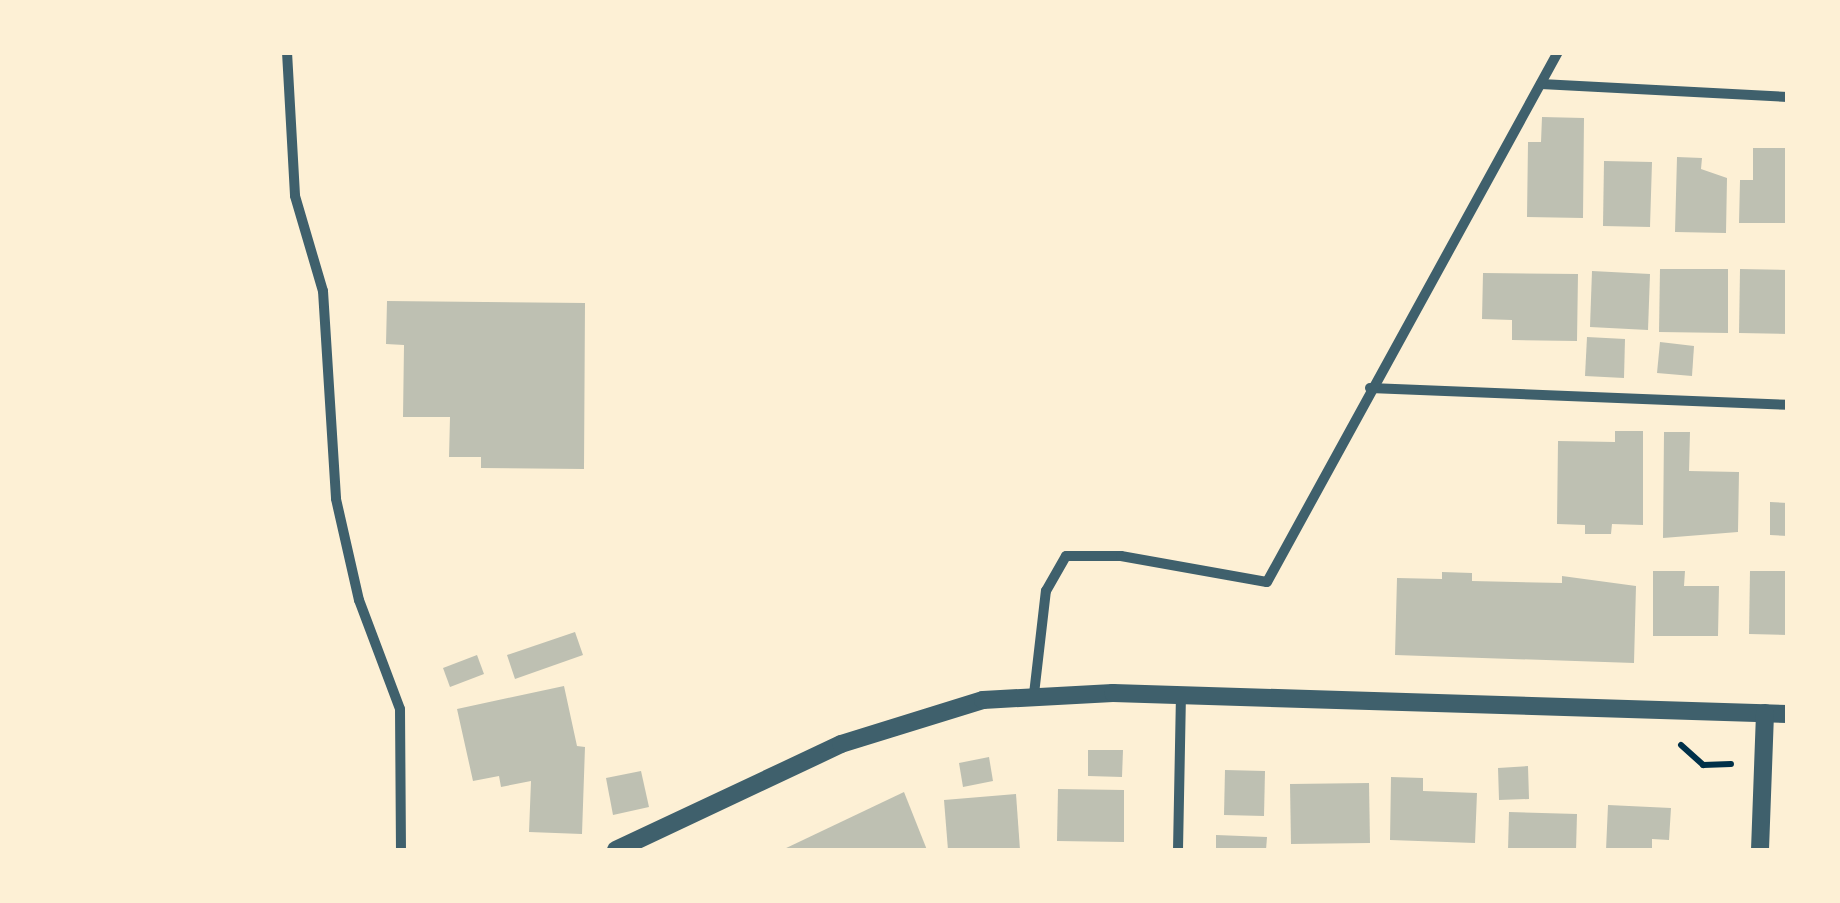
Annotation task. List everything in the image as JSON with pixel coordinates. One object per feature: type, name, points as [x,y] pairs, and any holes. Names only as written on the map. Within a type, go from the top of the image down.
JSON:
[{"type":"street","points":[[287,52],[295,196],[324,291],[336,499],[359,600],[400,710],[406,779],[401,850]]},
{"type":"street","points":[[1034,694],[1046,591],[1066,556],[1121,556],[1267,582],[1370,388],[1558,52]]},
{"type":"street","points":[[1541,84],[1788,97]]},
{"type":"street","points":[[1370,388],[1788,405]]},
{"type":"street","points":[[616,850],[890,724],[1034,694],[1181,694],[1788,714]]},
{"type":"street","points":[[1178,850],[1181,694]]},
{"type":"street","points":[[1760,850],[1765,713]]},
{"type":"building","points":[[1542,117],[1584,118],[1583,218],[1527,217],[1528,142],[1541,142]]},
{"type":"building","points":[[1753,148],[1788,148],[1788,223],[1739,223],[1740,180],[1753,180]]},
{"type":"building","points":[[1677,157],[1702,158],[1701,169],[1727,178],[1726,233],[1675,232]]},
{"type":"building","points":[[1604,161],[1652,162],[1650,227],[1603,226]]},
{"type":"building","points":[[1660,269],[1728,269],[1728,333],[1659,332]]},
{"type":"building","points":[[1740,269],[1788,270],[1788,334],[1739,333]]},
{"type":"building","points":[[1592,271],[1650,274],[1648,330],[1590,327]]},
{"type":"building","points":[[1483,273],[1578,274],[1577,341],[1512,340],[1512,320],[1482,319]]},
{"type":"building","points":[[387,301],[585,303],[584,469],[481,468],[481,457],[449,457],[450,417],[403,417],[404,345],[386,344]]},
{"type":"building","points":[[1587,337],[1625,339],[1624,378],[1585,376]]},
{"type":"building","points":[[1660,342],[1694,346],[1692,376],[1657,373]]},
{"type":"building","points":[[1615,431],[1643,431],[1643,525],[1612,524],[1611,534],[1585,534],[1585,525],[1557,524],[1558,441],[1615,442]]},
{"type":"building","points":[[1664,432],[1690,432],[1689,471],[1739,472],[1738,532],[1663,538]]},
{"type":"building","points":[[1770,502],[1788,503],[1788,536],[1770,535]]},
{"type":"building","points":[[1653,571],[1685,571],[1684,586],[1719,586],[1718,636],[1653,636]]},
{"type":"building","points":[[1750,571],[1788,571],[1788,635],[1749,634]]},
{"type":"building","points":[[1442,572],[1472,573],[1472,581],[1562,583],[1562,576],[1636,586],[1634,663],[1395,655],[1397,578],[1442,579]]},
{"type":"building","points":[[575,632],[583,655],[515,679],[507,655]]},
{"type":"building","points":[[477,655],[484,674],[450,687],[443,668]]},
{"type":"building","points":[[564,686],[577,746],[585,747],[582,834],[529,832],[531,781],[501,787],[499,776],[473,781],[457,709]]},
{"type":"building","points":[[1088,750],[1123,750],[1122,777],[1088,776]]},
{"type":"building","points":[[989,757],[993,781],[963,787],[959,763]]},
{"type":"building","points":[[1528,766],[1529,799],[1499,800],[1498,768]]},
{"type":"building","points":[[1225,770],[1265,771],[1264,816],[1224,815]]},
{"type":"building","points":[[641,771],[649,807],[613,815],[606,778]]},
{"type":"building","points":[[1391,777],[1423,778],[1423,791],[1477,793],[1475,843],[1390,840]]},
{"type":"building","points":[[1369,783],[1370,843],[1291,844],[1290,784]]},
{"type":"building","points":[[1058,789],[1124,790],[1124,842],[1057,841]]},
{"type":"building","points":[[904,792],[927,850],[782,850]]},
{"type":"building","points":[[1016,794],[1020,850],[948,850],[944,800]]},
{"type":"building","points":[[1608,805],[1671,808],[1669,840],[1652,839],[1652,850],[1606,850]]},
{"type":"building","points":[[1509,812],[1577,814],[1576,850],[1508,850]]},
{"type":"building","points":[[1216,835],[1267,837],[1266,850],[1216,850]]}]
